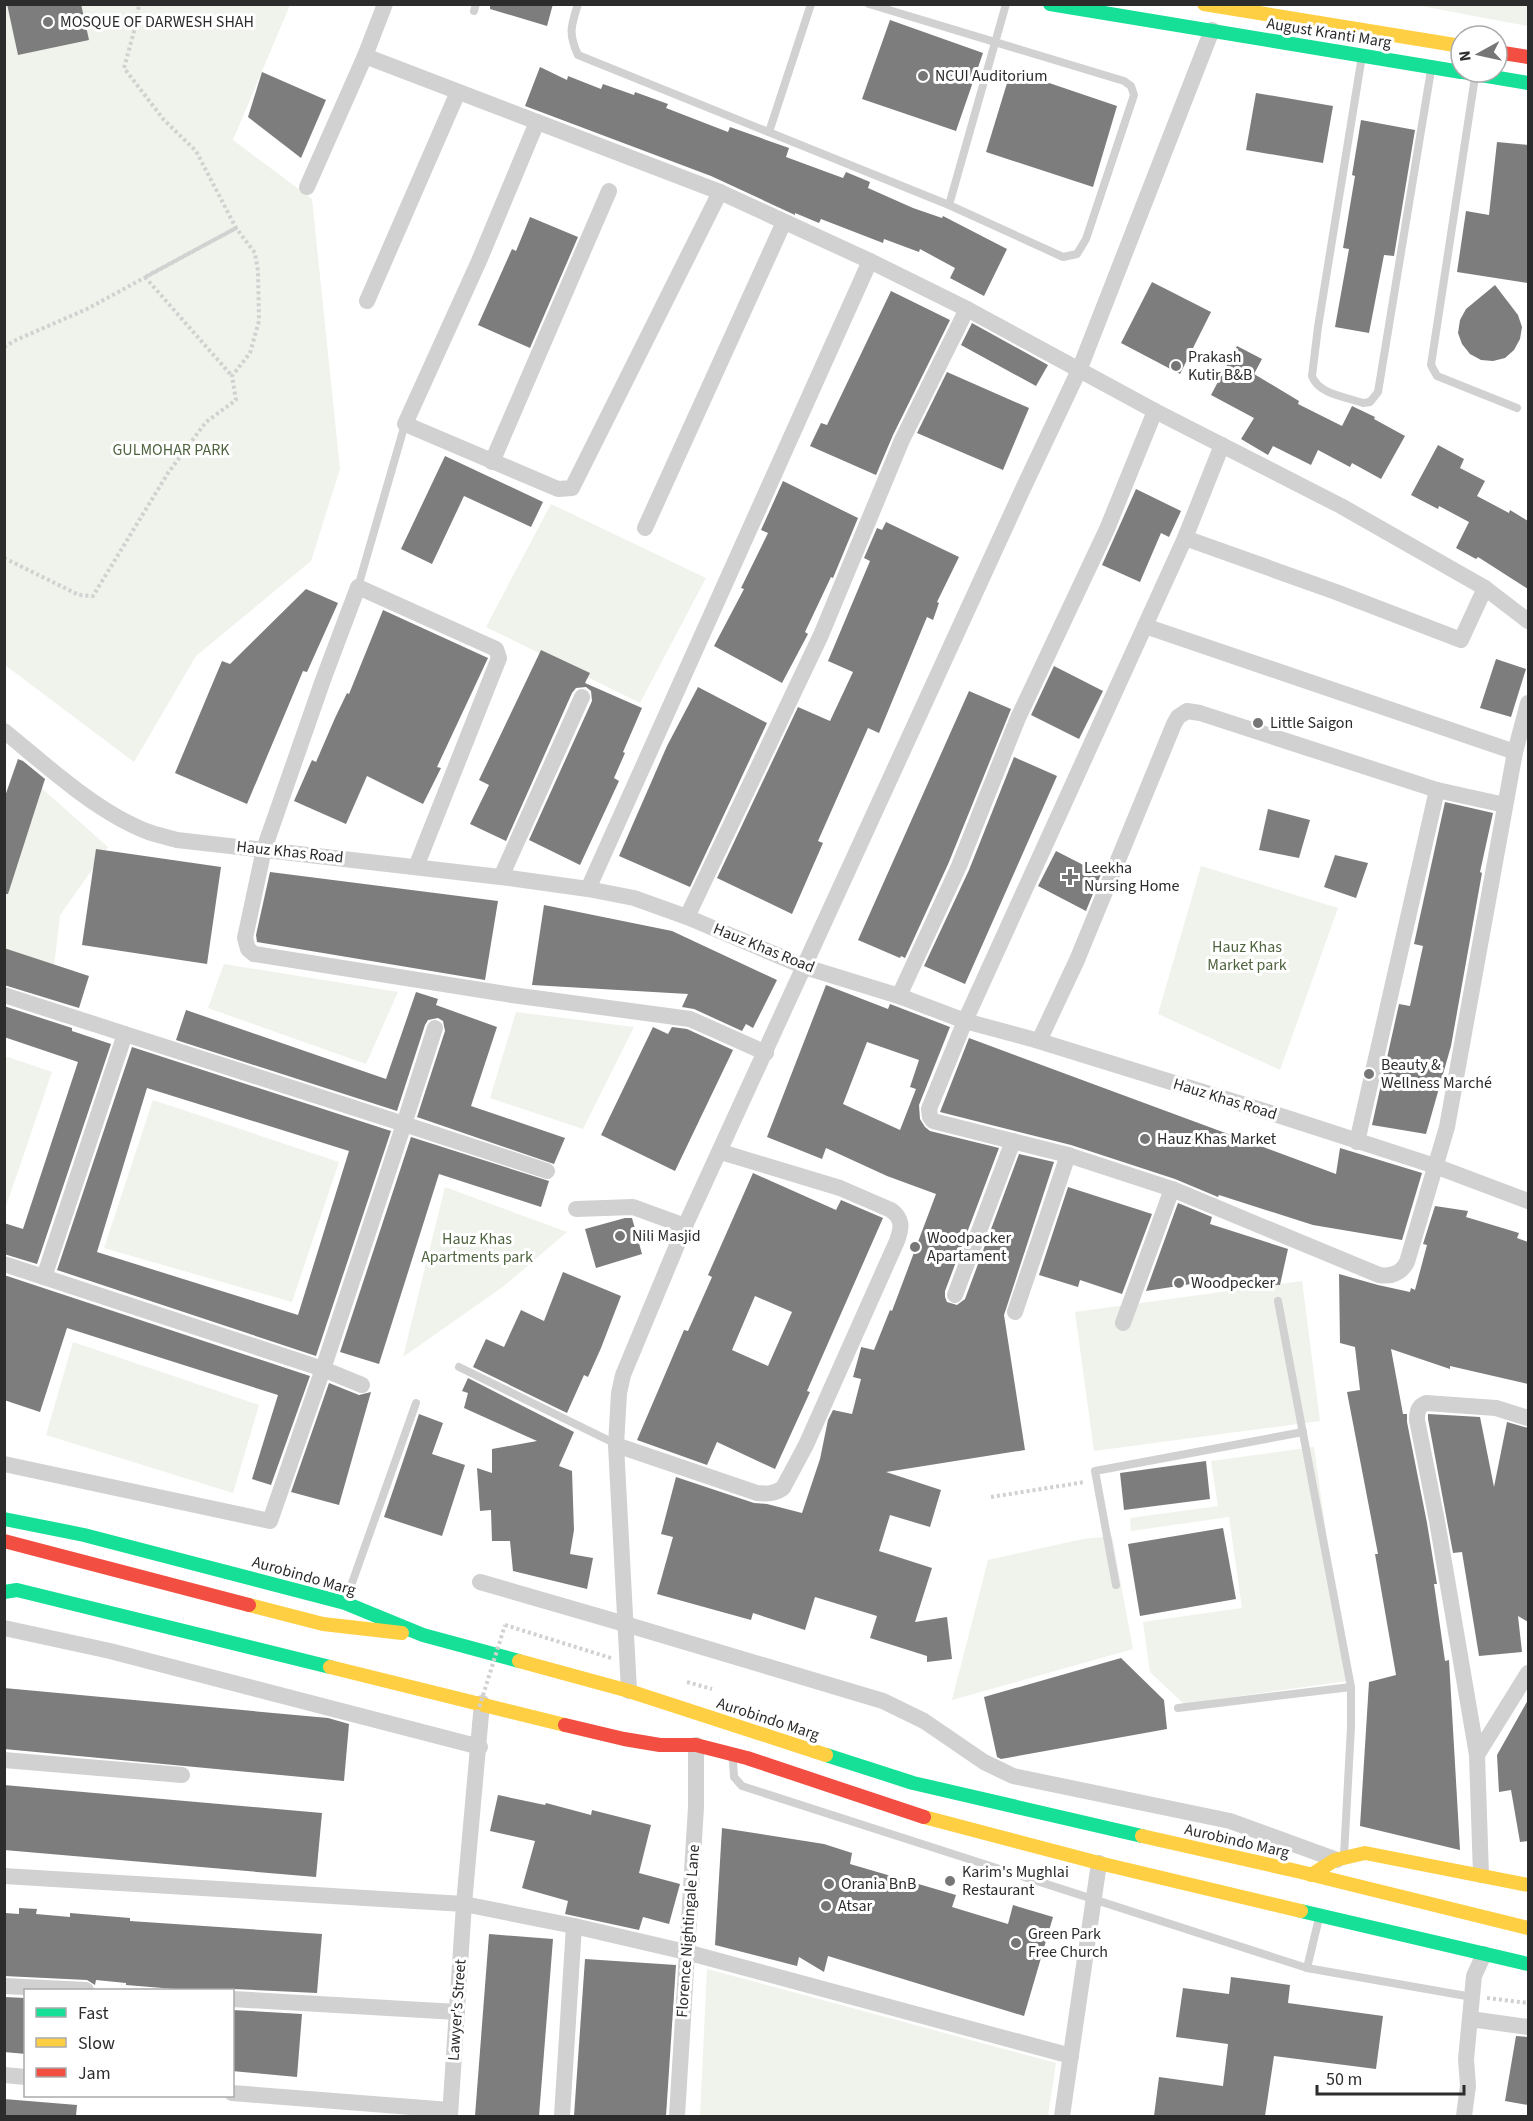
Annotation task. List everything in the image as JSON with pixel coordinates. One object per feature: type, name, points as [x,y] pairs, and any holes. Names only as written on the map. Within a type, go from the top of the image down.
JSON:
[{"type":"main road","name":"August Kranti Marg","points":[[1204,4],[1449,44]]},
{"type":"main road","name":"August Kranti Marg","points":[[1058,5],[1449,70]]},
{"type":"main road","points":[[1509,54],[1528,57]]},
{"type":"main road","name":"August Kranti Marg","points":[[1509,80],[1528,83]]},
{"type":"main road","name":"Aurobindo Marg","points":[[4,1519],[84,1534],[345,1603],[423,1635],[629,1691],[913,1783],[1528,1928]]},
{"type":"main road","points":[[4,1540],[323,1624],[423,1635]]},
{"type":"main road","points":[[9,1590],[624,1739],[660,1745],[696,1745],[734,1754],[924,1817],[1099,1863],[1528,1964]]},
{"type":"main road","points":[[1311,1875],[1341,1859],[1365,1853],[1528,1885]]},
{"type":"street","points":[[307,187],[365,56],[385,4]]},
{"type":"street","points":[[629,1691],[616,1445],[619,1394],[623,1375],[685,1226],[1080,368],[1212,30]]},
{"type":"street","points":[[365,56],[720,192],[870,261],[967,309],[1080,368],[1155,411],[1341,506],[1485,588],[1528,621]]},
{"type":"street","points":[[367,301],[458,92]]},
{"type":"street","points":[[537,122],[479,261],[405,424],[558,489],[572,488],[720,192]]},
{"type":"street","points":[[492,462],[609,191]]},
{"type":"street","points":[[645,528],[784,222]]},
{"type":"street","points":[[588,889],[870,261]]},
{"type":"street","points":[[687,917],[821,635],[902,440],[967,309]]},
{"type":"street","points":[[899,996],[959,866],[1018,718],[1107,529],[1155,411]]},
{"type":"street","points":[[1222,445],[1185,538],[965,1021],[929,1109],[930,1118],[1068,1155],[1172,1189],[1304,1245],[1385,1276],[1402,1271],[1407,1262],[1447,1127],[1505,805],[1528,703]]},
{"type":"street","points":[[1185,538],[1461,640],[1485,588]]},
{"type":"street","points":[[416,867],[499,658],[496,649],[358,587],[264,849],[245,938],[249,949],[254,954],[512,995],[690,1019],[766,1053]]},
{"type":"street","points":[[1145,626],[1515,753]]},
{"type":"street","points":[[501,877],[582,697]]},
{"type":"street","points":[[1039,1041],[1077,960],[1174,724],[1183,713],[1187,711],[1200,713],[1437,790],[1505,805]]},
{"type":"street","name":"Hauz Khas Road","points":[[4,731],[80,792],[123,820],[147,832],[177,840],[501,877],[634,898],[687,917],[805,967],[899,996],[965,1021],[1039,1041],[1232,1100],[1435,1166],[1528,1201]]},
{"type":"street","points":[[1357,1142],[1437,790]]},
{"type":"street","points":[[4,995],[547,1171]]},
{"type":"street","points":[[4,1464],[270,1521],[323,1369],[435,1028]]},
{"type":"street","points":[[45,1277],[125,1034]]},
{"type":"street","points":[[955,1295],[1013,1141]]},
{"type":"street","points":[[616,1445],[757,1493],[777,1492],[783,1488],[806,1445],[901,1230],[898,1215],[891,1210],[840,1188],[721,1152]]},
{"type":"street","points":[[1015,1312],[1068,1155]]},
{"type":"street","points":[[1123,1323],[1172,1189]]},
{"type":"street","points":[[576,1209],[633,1207],[685,1226]]},
{"type":"street","points":[[4,1264],[323,1369],[362,1385]]},
{"type":"street","points":[[1480,1875],[1477,1755],[1417,1411],[1420,1405],[1426,1402],[1496,1408],[1528,1418]]},
{"type":"street","points":[[480,1582],[891,1704],[924,1721],[992,1766],[1013,1776],[1230,1821],[1341,1859]]},
{"type":"street","points":[[4,1628],[110,1651],[480,1747]]},
{"type":"street","points":[[1477,1755],[1528,1673]]},
{"type":"street","name":"Lawyer's Street","points":[[450,2113],[464,1904],[480,1747],[482,1703]]},
{"type":"street","name":"Florence Nightingale Lane","points":[[677,2116],[696,1807],[696,1745]]},
{"type":"street","points":[[4,1760],[182,1775]]},
{"type":"street","points":[[1062,2116],[1099,1863]]},
{"type":"street","points":[[4,1876],[464,1904],[686,1952],[1071,2056]]},
{"type":"street","points":[[562,2116],[574,1926]]},
{"type":"street","points":[[1469,2115],[1466,2059],[1474,1976],[1484,1953]]},
{"type":"street","points":[[4,1986],[66,1989]]},
{"type":"street","points":[[234,1999],[457,2012]]},
{"type":"street","points":[[1470,2019],[1528,2027]]},
{"type":"street","points":[[4,2075],[24,2077]]},
{"type":"street","points":[[234,2093],[450,2113]]},
{"type":"lane","points":[[578,4],[572,25],[571,40],[578,55],[949,205],[1063,257],[1077,254],[1086,239],[1134,95],[1131,86],[1124,81],[869,4]]},
{"type":"lane","points":[[769,132],[811,4]]},
{"type":"lane","points":[[949,205],[1006,4]]},
{"type":"lane","points":[[1362,54],[1311,376],[1320,388],[1363,403],[1370,402],[1378,392],[1432,67]]},
{"type":"lane","points":[[1466,84],[1431,365],[1437,376],[1517,408]]},
{"type":"lane","points":[[358,587],[405,424]]},
{"type":"lane","points":[[1278,1301],[1351,1687],[1351,1727],[1341,1859]]},
{"type":"lane","points":[[459,1366],[585,1427],[616,1445]]},
{"type":"lane","points":[[345,1603],[416,1403]]},
{"type":"lane","points":[[1116,1585],[1095,1471],[1303,1432]]},
{"type":"lane","points":[[1178,1708],[1351,1687]]},
{"type":"lane","points":[[734,1754],[734,1777],[742,1786],[1307,1968],[1472,1997]]},
{"type":"lane","points":[[1307,1968],[1320,1915]]},
{"type":"path","points":[[139,4],[124,68],[164,120],[196,151],[236,228],[255,253],[258,271],[259,321],[250,353],[232,376]]},
{"type":"path","points":[[4,347],[87,309],[236,228]]},
{"type":"path","points":[[4,558],[79,595],[93,596],[168,472],[206,422],[236,400],[232,376],[145,277]]},
{"type":"path","points":[[990,1497],[1097,1480]]},
{"type":"path","points":[[474,1724],[505,1625]]},
{"type":"path","points":[[1472,1997],[1528,2002]]},
{"type":"green space","name":"GULMOHAR PARK","points":[[4,5],[290,5],[233,140],[312,199],[340,469],[311,561],[196,656],[134,762],[5,665]]},
{"type":"green space","points":[[1416,5],[1528,5],[1528,26]]},
{"type":"green space","points":[[551,504],[706,578],[640,703],[486,627]]},
{"type":"green space","points":[[39,786],[108,847],[60,915],[54,967],[5,948],[5,893]]},
{"type":"green space","name":"Hauz Khas Market park","points":[[1201,866],[1338,908],[1280,1070],[1158,1014]]},
{"type":"green space","points":[[224,964],[398,992],[366,1064],[208,1008]]},
{"type":"green space","points":[[516,1012],[634,1027],[583,1129],[490,1098]]},
{"type":"green space","points":[[4,1056],[52,1072],[5,1209]]},
{"type":"green space","points":[[153,1100],[339,1162],[292,1302],[104,1248]]},
{"type":"green space","name":"Hauz Khas Apartments park","points":[[445,1187],[567,1232],[504,1286],[403,1357]]},
{"type":"green space","points":[[1302,1281],[1320,1421],[1094,1451],[1075,1312]]},
{"type":"green space","points":[[73,1342],[259,1405],[233,1493],[46,1435]]},
{"type":"green space","points":[[1314,1447],[1347,1681],[1184,1704],[1150,1672],[1143,1622],[1242,1608],[1229,1517],[1131,1531],[1130,1518],[1218,1506],[1211,1461]]},
{"type":"green space","points":[[1112,1536],[1133,1649],[952,1700],[988,1560],[1083,1539]]},
{"type":"green space","points":[[707,1969],[1056,2063],[1048,2116],[700,2116]]},
{"type":"building","name":"MOSQUE OF DARWESH SHAH","points":[[7,4],[81,4],[89,40],[18,55]]},
{"type":"building","points":[[490,4],[553,4],[547,26],[490,9]]},
{"type":"building","name":"NCUI Auditorium","points":[[890,20],[983,53],[956,131],[862,99]]},
{"type":"building","points":[[540,67],[567,80],[568,76],[601,89],[603,84],[634,95],[635,92],[668,104],[666,108],[728,132],[730,127],[789,148],[786,157],[843,178],[846,172],[870,182],[868,188],[913,208],[942,218],[943,216],[1007,249],[984,296],[950,278],[955,268],[920,249],[919,252],[884,239],[883,243],[821,219],[819,223],[795,213],[795,215],[711,176],[525,106]]},
{"type":"building","points":[[1011,70],[1117,106],[1093,187],[986,152]]},
{"type":"building","points":[[262,72],[326,100],[301,158],[248,117]]},
{"type":"building","points":[[1256,93],[1333,106],[1323,163],[1246,150]]},
{"type":"building","points":[[1361,120],[1415,130],[1394,256],[1384,255],[1369,333],[1335,327],[1349,249],[1343,248],[1355,176],[1352,175]]},
{"type":"building","points":[[1497,142],[1528,145],[1528,283],[1457,272],[1466,211],[1489,215]]},
{"type":"building","points":[[530,217],[578,237],[530,348],[478,325],[512,249],[516,251]]},
{"type":"building","points":[[1152,282],[1211,312],[1180,374],[1121,343]]},
{"type":"building","points":[[1495,285],[1518,315],[1522,327],[1520,339],[1514,350],[1505,358],[1493,361],[1481,360],[1470,354],[1462,344],[1458,333],[1460,320],[1466,309]]},
{"type":"building","points":[[891,291],[950,320],[893,435],[876,475],[810,446],[821,423],[827,425]]},
{"type":"building","points":[[972,323],[1048,365],[1036,386],[961,345]]},
{"type":"building","points":[[1237,346],[1262,359],[1254,374],[1299,401],[1298,404],[1342,426],[1352,406],[1405,436],[1381,479],[1352,463],[1350,467],[1318,450],[1311,465],[1273,446],[1268,455],[1241,439],[1254,418],[1211,395]]},
{"type":"building","points":[[947,372],[1029,408],[1003,470],[917,433]]},
{"type":"building","points":[[1438,445],[1464,459],[1460,468],[1485,481],[1477,496],[1509,513],[1510,510],[1528,521],[1528,589],[1478,557],[1476,559],[1456,548],[1469,522],[1439,506],[1438,509],[1411,495]]},
{"type":"building","points":[[445,456],[543,502],[531,527],[464,496],[432,564],[401,549]]},
{"type":"building","points":[[783,481],[858,518],[833,578],[831,577],[805,632],[808,634],[782,683],[714,646],[744,589],[741,588],[768,533],[761,530]]},
{"type":"building","points":[[1136,489],[1181,511],[1169,537],[1161,533],[1140,582],[1102,565]]},
{"type":"building","points":[[886,522],[959,557],[937,602],[939,603],[933,620],[927,617],[879,733],[868,728],[818,841],[823,843],[792,914],[717,878],[798,707],[830,721],[853,672],[828,661],[870,561],[864,558],[877,528],[882,530]]},
{"type":"building","points":[[306,589],[338,603],[307,672],[303,671],[247,804],[175,773],[222,661],[230,664]]},
{"type":"building","points":[[383,610],[488,658],[437,767],[441,768],[423,804],[367,776],[346,824],[294,801],[312,760],[316,762],[347,693],[349,694]]},
{"type":"building","points":[[541,650],[590,673],[585,683],[642,708],[614,778],[619,781],[580,865],[529,840],[592,701],[591,691],[586,687],[576,688],[572,693],[506,841],[470,824],[489,785],[479,780]]},
{"type":"building","points":[[1496,659],[1526,669],[1511,717],[1480,708]]},
{"type":"building","points":[[1054,666],[1103,691],[1079,739],[1031,715]]},
{"type":"building","points":[[698,687],[767,723],[690,887],[619,856],[667,746]]},
{"type":"building","points":[[969,691],[1011,709],[949,862],[905,958],[901,956],[900,958],[858,940]]},
{"type":"building","points":[[1014,757],[1057,776],[965,984],[924,966],[969,870]]},
{"type":"building","points":[[18,759],[45,779],[8,894],[4,894],[4,799]]},
{"type":"building","points":[[1445,802],[1493,813],[1480,872],[1482,873],[1451,1046],[1426,1134],[1372,1125],[1399,1004],[1410,1006],[1423,946],[1414,944]]},
{"type":"building","points":[[1268,809],[1310,820],[1299,858],[1259,850]]},
{"type":"building","points":[[96,849],[221,867],[207,964],[82,945]]},
{"type":"building","points":[[1056,851],[1101,874],[1086,911],[1038,886]]},
{"type":"building","points":[[1335,855],[1368,863],[1356,898],[1324,887]]},
{"type":"building","points":[[270,872],[498,901],[485,980],[257,942],[256,935]]},
{"type":"building","points":[[544,905],[672,931],[777,980],[753,1028],[746,1024],[742,1031],[694,1009],[682,1007],[688,994],[532,985]]},
{"type":"building","points":[[4,948],[89,976],[79,1008],[4,985]]},
{"type":"building","points":[[826,985],[888,1009],[890,1004],[950,1027],[919,1105],[920,1119],[930,1131],[999,1148],[945,1291],[947,1302],[957,1305],[965,1299],[1019,1154],[1054,1162],[1004,1315],[1025,1450],[886,1472],[941,1490],[930,1527],[890,1515],[879,1551],[932,1568],[915,1622],[947,1617],[952,1659],[927,1662],[927,1656],[870,1638],[877,1616],[815,1597],[805,1630],[753,1613],[751,1620],[657,1594],[673,1537],[661,1534],[676,1477],[754,1503],[802,1513],[820,1459],[828,1420],[833,1410],[852,1414],[861,1379],[853,1377],[861,1347],[874,1350],[890,1310],[892,1311],[936,1194],[887,1176],[826,1148],[822,1159],[767,1137]],"holes":[[[867,1042],[919,1060],[910,1087],[916,1089],[900,1130],[843,1104]]]},
{"type":"building","points":[[416,992],[438,999],[436,1005],[497,1027],[471,1106],[565,1138],[554,1164],[417,1117],[445,1031],[443,1021],[438,1018],[428,1020],[425,1025],[397,1111],[176,1040],[186,1010],[386,1079]]},
{"type":"building","points":[[4,1006],[72,1028],[72,1031],[111,1044],[37,1264],[4,1254],[4,1223],[23,1229],[78,1062],[4,1037]]},
{"type":"building","points":[[653,1027],[668,1034],[672,1027],[687,1029],[733,1050],[675,1171],[601,1135]]},
{"type":"building","name":"Hauz Khas Market","points":[[969,1038],[1336,1174],[1340,1148],[1422,1173],[1402,1240],[1313,1225],[1219,1195],[1218,1197],[1175,1179],[1071,1145],[940,1112]]},
{"type":"building","points":[[132,1047],[391,1131],[316,1356],[57,1270]],"holes":[[[147,1088],[349,1151],[298,1315],[97,1252]]]},
{"type":"building","points":[[411,1137],[549,1181],[541,1207],[439,1174],[379,1364],[340,1352]]},
{"type":"building","points":[[753,1173],[836,1210],[841,1200],[883,1218],[775,1469],[717,1442],[707,1465],[637,1440],[684,1330],[688,1331],[712,1277],[708,1275]],"holes":[[[755,1296],[792,1312],[768,1366],[732,1350]]]},
{"type":"building","points":[[1068,1187],[1152,1214],[1122,1294],[1080,1280],[1078,1287],[1039,1275]]},
{"type":"building","points":[[1178,1203],[1212,1217],[1210,1224],[1288,1249],[1280,1285],[1192,1281],[1191,1284],[1146,1291]]},
{"type":"building","points":[[1435,1206],[1468,1211],[1466,1217],[1519,1233],[1517,1238],[1528,1242],[1528,1384],[1450,1366],[1450,1369],[1391,1349],[1403,1414],[1407,1414],[1427,1523],[1437,1584],[1434,1584],[1445,1661],[1449,1660],[1460,1850],[1360,1826],[1369,1682],[1396,1675],[1375,1554],[1378,1554],[1347,1392],[1360,1390],[1355,1347],[1340,1343],[1339,1274],[1410,1292],[1411,1288],[1415,1290],[1427,1245],[1423,1244]]},
{"type":"building","points":[[632,1218],[642,1254],[596,1268],[585,1229]]},
{"type":"building","points":[[563,1272],[621,1296],[588,1377],[584,1375],[567,1413],[473,1367],[486,1339],[504,1347],[521,1310],[544,1321]]},
{"type":"building","points":[[4,1275],[310,1376],[271,1485],[252,1479],[278,1395],[67,1328],[40,1412],[4,1400]]},
{"type":"building","points":[[468,1378],[574,1432],[559,1466],[572,1471],[574,1530],[570,1554],[593,1558],[587,1589],[513,1571],[510,1541],[492,1541],[491,1510],[480,1511],[477,1468],[492,1473],[492,1449],[537,1441],[464,1408],[468,1393],[462,1391]]},
{"type":"building","points":[[329,1383],[359,1395],[371,1392],[339,1505],[291,1492]]},
{"type":"building","points":[[419,1414],[443,1423],[432,1454],[465,1465],[442,1536],[384,1517]]},
{"type":"building","points":[[1428,1414],[1480,1417],[1494,1487],[1507,1422],[1528,1428],[1528,1622],[1518,1616],[1522,1652],[1479,1656],[1462,1552],[1453,1553]]},
{"type":"building","points":[[1206,1461],[1210,1499],[1124,1510],[1120,1473]]},
{"type":"building","points":[[1223,1528],[1236,1599],[1140,1616],[1128,1544]]},
{"type":"building","points":[[1121,1658],[1164,1700],[1167,1729],[1001,1759],[997,1757],[984,1697]]},
{"type":"building","points":[[4,1688],[328,1718],[349,1724],[344,1781],[4,1749]]},
{"type":"building","points":[[1528,1700],[1528,1841],[1520,1842],[1511,1790],[1499,1792],[1497,1755]]},
{"type":"building","points":[[4,1785],[322,1813],[316,1877],[4,1850]]},
{"type":"building","points":[[498,1795],[545,1805],[546,1803],[591,1815],[592,1810],[651,1825],[639,1873],[680,1884],[669,1924],[643,1917],[639,1930],[565,1914],[568,1901],[522,1888],[535,1841],[490,1831]]},
{"type":"building","points":[[722,1828],[824,1844],[852,1853],[850,1864],[956,1895],[952,1907],[1008,1924],[1013,1905],[1053,1917],[1024,2016],[828,1956],[824,1972],[799,1957],[797,1966],[715,1945]]},
{"type":"building","points":[[19,1908],[37,1909],[36,1914],[70,1917],[70,1913],[130,1918],[130,1921],[322,1934],[317,1993],[175,1989],[96,1980],[95,1985],[87,1980],[4,1976],[5,1913],[19,1914]]},
{"type":"building","points":[[489,1934],[553,1939],[539,2116],[475,2116]]},
{"type":"building","points":[[585,1959],[676,1965],[666,2116],[574,2116]]},
{"type":"building","points":[[1231,1977],[1290,1985],[1288,2003],[1383,2016],[1376,2069],[1274,2056],[1265,2116],[1154,2116],[1159,2077],[1223,2086],[1228,2044],[1176,2037],[1183,1988],[1229,1994]]},
{"type":"building","points":[[4,1997],[24,1998],[24,2054],[4,2052]]},
{"type":"building","points":[[234,2010],[302,2014],[297,2077],[234,2071]]},
{"type":"building","points":[[1516,2036],[1528,2037],[1528,2105],[1505,2101]]},
{"type":"building","points":[[4,2099],[77,2105],[76,2116],[4,2116]]},
{"type":"traffic: fast","points":[[1050,4],[1449,70]]},
{"type":"traffic: fast","points":[[1509,80],[1528,83]]},
{"type":"traffic: fast","points":[[4,1519],[84,1535],[345,1603],[423,1635],[519,1661]]},
{"type":"traffic: fast","points":[[4,1592],[17,1590],[330,1667]]},
{"type":"traffic: fast","points":[[826,1755],[913,1783],[1142,1836]]},
{"type":"traffic: fast","points":[[1301,1911],[1528,1964]]},
{"type":"traffic: slow","points":[[1204,4],[1449,44]]},
{"type":"traffic: slow","points":[[249,1605],[323,1624],[402,1633]]},
{"type":"traffic: slow","points":[[519,1661],[629,1691],[826,1755]]},
{"type":"traffic: slow","points":[[330,1667],[565,1725]]},
{"type":"traffic: slow","points":[[924,1817],[1099,1863],[1301,1911]]},
{"type":"traffic: slow","points":[[1142,1836],[1301,1872],[1528,1928]]},
{"type":"traffic: slow","points":[[1311,1875],[1335,1860],[1365,1853],[1528,1885]]},
{"type":"traffic: jam","points":[[1509,54],[1528,57]]},
{"type":"traffic: jam","points":[[4,1541],[249,1605]]},
{"type":"traffic: jam","points":[[565,1725],[660,1745],[696,1745],[747,1758],[924,1817]]},
{"type":"place","name":"MOSQUE OF DARWESH SHAH","points":[[48,22]]},
{"type":"place","name":"NCUI Auditorium","points":[[923,76]]},
{"type":"place","name":"Prakash Kutir B&B","points":[[1176,366]]},
{"type":"place","name":"Little Saigon","points":[[1258,723]]},
{"type":"place","name":"Leekha Nursing Home","points":[[1070,877]]},
{"type":"place","name":"Beauty & Wellness Marché","points":[[1369,1074]]},
{"type":"place","name":"Hauz Khas Market","points":[[1145,1139]]},
{"type":"place","name":"Nili Masjid","points":[[620,1236]]},
{"type":"place","name":"Woodpacker Apartament","points":[[915,1247]]},
{"type":"place","name":"Woodpecker","points":[[1179,1283]]},
{"type":"place","name":"Karim's Mughlai Restaurant","points":[[950,1881]]},
{"type":"place","name":"Orania BnB","points":[[829,1884]]},
{"type":"place","name":"Atsar","points":[[826,1906]]},
{"type":"place","name":"Green Park Free Church","points":[[1016,1943]]}]
